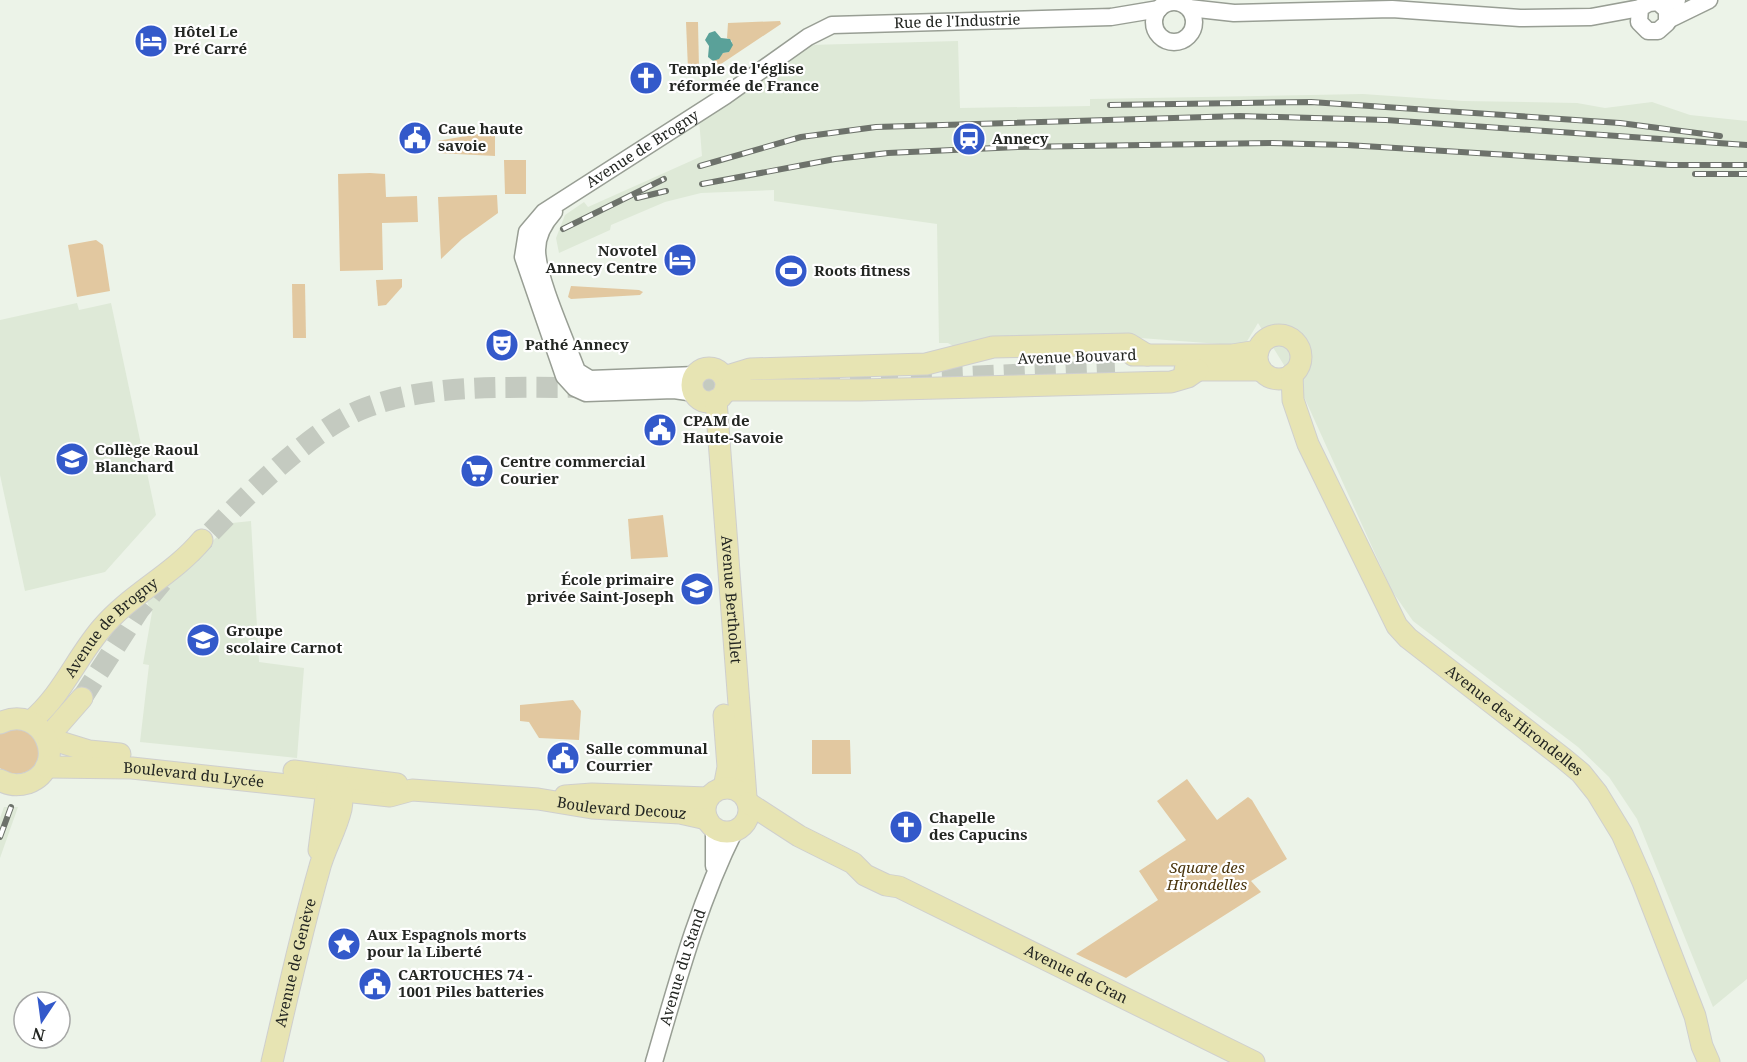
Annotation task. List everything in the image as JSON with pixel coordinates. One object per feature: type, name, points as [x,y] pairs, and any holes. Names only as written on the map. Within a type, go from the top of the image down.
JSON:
[{"type":"main road","points":[[1282,335],[1292,339],[1299,348],[1300,359],[1293,374],[1282,378],[1263,366],[1262,343],[1271,336],[1282,335]]},
{"type":"main road","points":[[709,389],[750,369],[926,364],[993,347],[1129,344],[1147,355]]},
{"type":"main road","name":"Avenue Bouvard","points":[[898,376],[927,375],[992,359],[1232,355],[1263,366]]},
{"type":"main road","name":"Avenue Bouvard","points":[[1115,370],[1198,370],[1263,366]]},
{"type":"main road","name":"Avenue des Hirondelles","points":[[1263,366],[1289,419],[1308,444]]},
{"type":"main road","points":[[709,389],[838,391],[1172,382],[1188,377],[1198,370]]},
{"type":"main road","name":"Avenue des Hirondelles","points":[[1293,374],[1292,395],[1308,444],[1397,626],[1408,638],[1577,769],[1601,800],[1622,834],[1695,1016],[1702,1046],[1709,1062]]},
{"type":"main road","name":"Avenue Berthollet","points":[[709,389],[747,800]]},
{"type":"main road","name":"Avenue Berthollet","points":[[709,389],[728,767],[713,808]]},
{"type":"main road","name":"Avenue de Brogny","points":[[30,721],[54,699],[100,629],[132,599],[183,561],[202,540]]},
{"type":"main road","points":[[47,738],[77,704],[74,731],[78,738],[122,754]]},
{"type":"main road","points":[[0,723],[19,718],[30,721],[40,728],[47,738],[49,758],[46,767],[29,782],[2,783]]},
{"type":"main road","name":"Boulevard du Lycée","points":[[47,738],[88,751],[335,786]]},
{"type":"main road","name":"Boulevard du Lycée","points":[[46,767],[132,768],[335,786]]},
{"type":"main road","name":"Boulevard Decouz","points":[[335,786],[392,782],[412,790],[538,799],[592,808],[680,813],[713,808]]},
{"type":"main road","name":"Avenue de Genève","points":[[272,1062],[320,865],[331,844],[335,786]]},
{"type":"main road","points":[[732,788],[747,800],[749,814],[738,828],[723,831],[713,808],[732,788]]},
{"type":"main road","name":"Avenue de Cran","points":[[747,800],[798,836],[853,863],[869,865],[890,876],[899,887],[1254,1062]]},
{"type":"main road","name":"Avenue de Cran","points":[[738,828],[758,826],[798,836]]},
{"type":"main road","name":"Avenue des Hirondelles","points":[[1695,1016],[1712,1041],[1721,1062]]},
{"type":"street","points":[[1640,17],[1649,3],[1677,0]]},
{"type":"street","points":[[1640,17],[1648,31],[1655,32],[1662,29],[1668,20],[1710,0]]},
{"type":"street","points":[[1234,13],[1194,28],[1186,39],[1176,42],[1166,40],[1156,30],[1154,19],[1159,9],[1174,2],[1189,8],[1234,13],[1376,8],[1502,18],[1640,17]]},
{"type":"street","points":[[1659,3],[1666,10],[1668,20]]},
{"type":"street","points":[[1189,8],[1194,16],[1194,28]]},
{"type":"street","name":"Rue de l'Industrie","points":[[808,37],[832,25],[856,23],[1111,17],[1159,9]]},
{"type":"street","name":"Rue de l'Industrie","points":[[1111,17],[1156,30]]},
{"type":"street","name":"Avenue de Brogny","points":[[709,389],[590,379],[577,371],[543,279],[537,252],[542,230],[564,200],[746,81],[808,37]]},
{"type":"street","name":"Avenue du Stand","points":[[654,1062],[713,873],[716,850],[713,808]]},
{"type":"street","name":"Avenue du Stand","points":[[713,873],[738,828]]},
{"type":"shaded area","points":[[958,41],[960,108],[1090,106],[1090,99],[1363,94],[1463,101],[1577,103],[1605,108],[1652,102],[1690,115],[1747,121],[1747,979],[1713,1007],[1637,819],[1609,777],[1578,747],[1413,621],[1392,591],[1305,399],[1258,323],[1246,343],[1233,345],[1140,338],[992,343],[958,349],[948,343],[939,343],[937,224],[774,201],[774,190],[701,193],[665,202],[611,225],[610,230],[559,253],[556,238],[565,215],[584,202],[588,207],[702,156],[699,119],[809,45]]},
{"type":"shaded area","name":"Collège Raoul Blanchard","points":[[77,303],[79,310],[111,303],[156,515],[105,572],[25,591],[0,475],[0,320]]},
{"type":"shaded area","name":"Groupe scolaire Carnot","points":[[251,521],[259,662],[304,668],[297,758],[140,742],[149,665],[143,664],[152,612],[147,602],[232,523]]},
{"type":"shaded area","points":[[4,807],[18,807],[0,858],[0,818]]},
{"type":"green space","points":[[780,21],[781,24],[715,68],[713,61],[723,53],[729,52],[732,41],[727,38],[728,23]]},
{"type":"green space","points":[[686,22],[698,22],[699,69],[688,69]]},
{"type":"green space","points":[[495,131],[495,156],[437,153],[483,146],[483,142],[437,141]]},
{"type":"green space","points":[[504,160],[526,160],[526,194],[505,194]]},
{"type":"green space","points":[[338,174],[385,174],[386,197],[417,196],[418,222],[382,223],[383,270],[340,271]]},
{"type":"green space","points":[[497,195],[498,213],[462,239],[441,259],[438,197]]},
{"type":"green space","points":[[96,240],[103,245],[110,291],[77,297],[68,245]]},
{"type":"green space","points":[[402,279],[402,287],[386,305],[378,306],[376,280]]},
{"type":"green space","points":[[292,284],[305,284],[306,338],[293,338]]},
{"type":"green space","points":[[571,286],[643,292],[640,295],[571,299],[568,297]]},
{"type":"green space","points":[[663,515],[668,557],[631,559],[628,519]]},
{"type":"green space","points":[[573,700],[581,711],[579,740],[539,738],[529,722],[520,721],[520,705]]},
{"type":"green space","points":[[19,724],[44,745],[35,769],[13,774],[0,768],[0,732]]},
{"type":"green space","points":[[812,740],[850,740],[851,774],[812,774]]},
{"type":"green space","name":"Square des Hirondelles","points":[[1187,779],[1217,820],[1248,797],[1252,800],[1287,859],[1251,881],[1261,892],[1126,978],[1076,954],[1158,900],[1139,871],[1186,840],[1157,801]]},
{"type":"water","points":[[715,31],[721,38],[730,39],[733,45],[729,52],[723,53],[719,59],[713,61],[708,57],[709,46],[705,40],[709,33]]},
{"type":"tunnel","points":[[911,379],[1115,370]]},
{"type":"tunnel","points":[[757,380],[898,377]]},
{"type":"tunnel","points":[[665,385],[745,383]]},
{"type":"tunnel","points":[[190,554],[272,472],[320,433],[343,418],[365,408],[392,399],[449,390],[506,387],[592,387]]},
{"type":"tunnel","points":[[82,698],[139,610],[162,582]]},
{"type":"railway","points":[[1110,105],[1311,102],[1620,123],[1720,136]]},
{"type":"railway","points":[[700,166],[801,137],[876,127],[1240,116],[1386,120],[1747,145]]},
{"type":"railway","points":[[702,184],[835,159],[888,153],[1018,147],[1270,143],[1347,145],[1671,165],[1747,165]]},
{"type":"railway","points":[[1695,174],[1747,174]]},
{"type":"railway","points":[[563,229],[664,179]]},
{"type":"railway","points":[[637,198],[666,191]]},
{"type":"railway","points":[[0,837],[11,807]]},
{"type":"place","name":"Hôtel Le Pré Carré","points":[[151,41]]},
{"type":"place","name":"Temple de l'église réformée de France","points":[[646,78]]},
{"type":"place","name":"Caue haute savoie","points":[[415,138]]},
{"type":"place","name":"Annecy","points":[[969,139]]},
{"type":"place","name":"Novotel Annecy Centre","points":[[680,260]]},
{"type":"place","name":"Roots fitness","points":[[791,271]]},
{"type":"place","name":"Pathé Annecy","points":[[502,345]]},
{"type":"place","name":"CPAM de Haute-Savoie","points":[[660,430]]},
{"type":"place","name":"Collège Raoul Blanchard","points":[[72,459]]},
{"type":"place","name":"Centre commercial Courier","points":[[477,471]]},
{"type":"place","name":"École primaire privée Saint-Joseph","points":[[697,589]]},
{"type":"place","name":"Groupe scolaire Carnot","points":[[203,640]]},
{"type":"place","name":"Salle communal Courrier","points":[[563,758]]},
{"type":"place","name":"Chapelle des Capucins","points":[[906,827]]},
{"type":"place","name":"Aux Espagnols morts pour la Liberté","points":[[344,944]]},
{"type":"place","name":"CARTOUCHES 74 - 1001 Piles batteries","points":[[375,984]]}]
